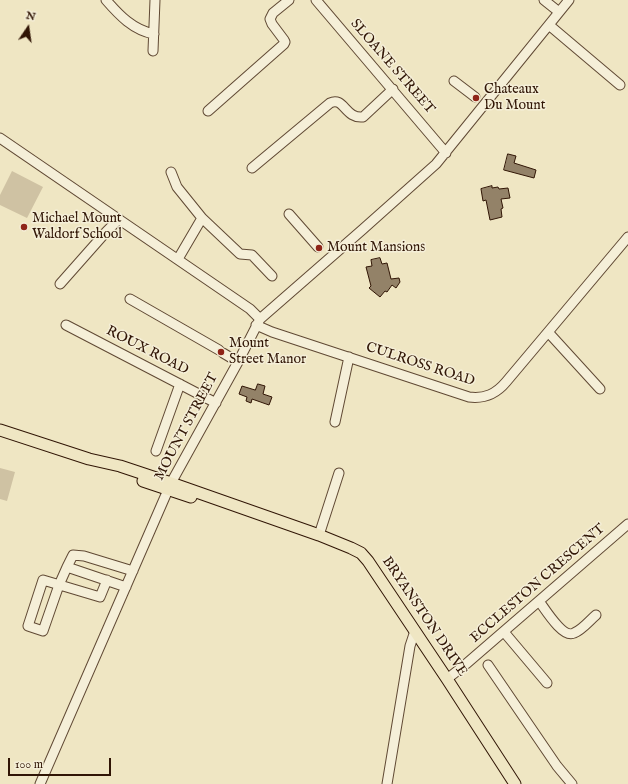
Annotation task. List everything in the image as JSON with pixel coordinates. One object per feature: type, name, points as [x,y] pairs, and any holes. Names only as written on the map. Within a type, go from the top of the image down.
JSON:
[{"type":"main road","name":"BRYANSTON DRIVE","points":[[0,430],[89,459],[120,466],[245,514],[267,518],[319,535],[361,553],[368,561],[415,631],[515,784]]},
{"type":"street","points":[[106,0],[122,18],[144,31],[154,34]]},
{"type":"street","points":[[153,51],[155,0]]},
{"type":"street","points":[[208,110],[284,44],[284,40],[270,19],[273,13],[289,0]]},
{"type":"street","name":"SLOANE STREET","points":[[316,0],[446,153]]},
{"type":"street","points":[[544,0],[559,12]]},
{"type":"street","name":"MOUNT STREET","points":[[40,784],[99,657],[133,571],[151,542],[170,486],[238,362],[258,322],[436,164],[446,153],[479,101],[549,25],[569,0]]},
{"type":"street","points":[[549,25],[620,85]]},
{"type":"street","points":[[454,81],[479,101]]},
{"type":"street","points":[[252,168],[330,103],[334,101],[338,102],[353,116],[362,118],[393,89]]},
{"type":"street","name":"CULROSS ROAD","points":[[0,138],[250,309],[258,322],[272,332],[469,397],[485,397],[500,389],[628,237]]},
{"type":"street","points":[[172,172],[177,187],[202,218],[240,254],[252,255],[272,276]]},
{"type":"street","points":[[288,214],[328,259]]},
{"type":"street","points":[[178,259],[202,218]]},
{"type":"street","points":[[60,284],[119,219]]},
{"type":"street","points":[[130,299],[238,362]]},
{"type":"street","name":"ROUX ROAD","points":[[66,325],[216,403]]},
{"type":"street","points":[[548,332],[600,389]]},
{"type":"street","points":[[335,422],[349,357]]},
{"type":"street","points":[[156,451],[180,384]]},
{"type":"street","points":[[319,535],[339,473]]},
{"type":"street","name":"ECCLESTON CRESCENT","points":[[447,679],[504,632],[628,524]]},
{"type":"street","points":[[107,580],[100,597],[58,585],[43,580],[28,626],[43,631],[58,585],[73,555],[84,556],[133,571]]},
{"type":"street","points":[[67,567],[126,587]]},
{"type":"street","points":[[539,601],[566,634],[574,633],[596,615]]},
{"type":"street","points":[[387,784],[410,646],[415,631]]},
{"type":"street","points":[[504,632],[547,683]]},
{"type":"street","points":[[488,665],[557,766],[572,784]]},
{"type":"shaded area","points":[[12,171],[43,187],[27,218],[0,205],[0,195]]},
{"type":"shaded area","points":[[0,468],[15,472],[7,501],[0,499]]},
{"type":"building","points":[[508,154],[516,156],[514,163],[536,170],[534,178],[504,170]]},
{"type":"building","points":[[492,186],[492,188],[498,187],[499,189],[508,188],[510,198],[501,199],[503,208],[501,209],[502,217],[490,220],[486,200],[483,201],[481,189]]},
{"type":"building","points":[[380,258],[382,264],[387,263],[391,279],[399,278],[400,282],[396,288],[392,285],[387,292],[385,291],[380,297],[369,288],[371,286],[366,267],[372,266],[371,260]]},
{"type":"building","points":[[258,384],[265,386],[263,394],[272,397],[269,405],[252,399],[251,403],[246,401],[247,397],[239,394],[242,386],[255,390]]},
{"type":"place","name":"Chateaux Du Mount","points":[[476,98]]},
{"type":"place","name":"Michael Mount Waldorf School","points":[[24,227]]},
{"type":"place","name":"Mount Mansions","points":[[319,248]]},
{"type":"place","name":"Mount Street Manor","points":[[221,352]]}]
